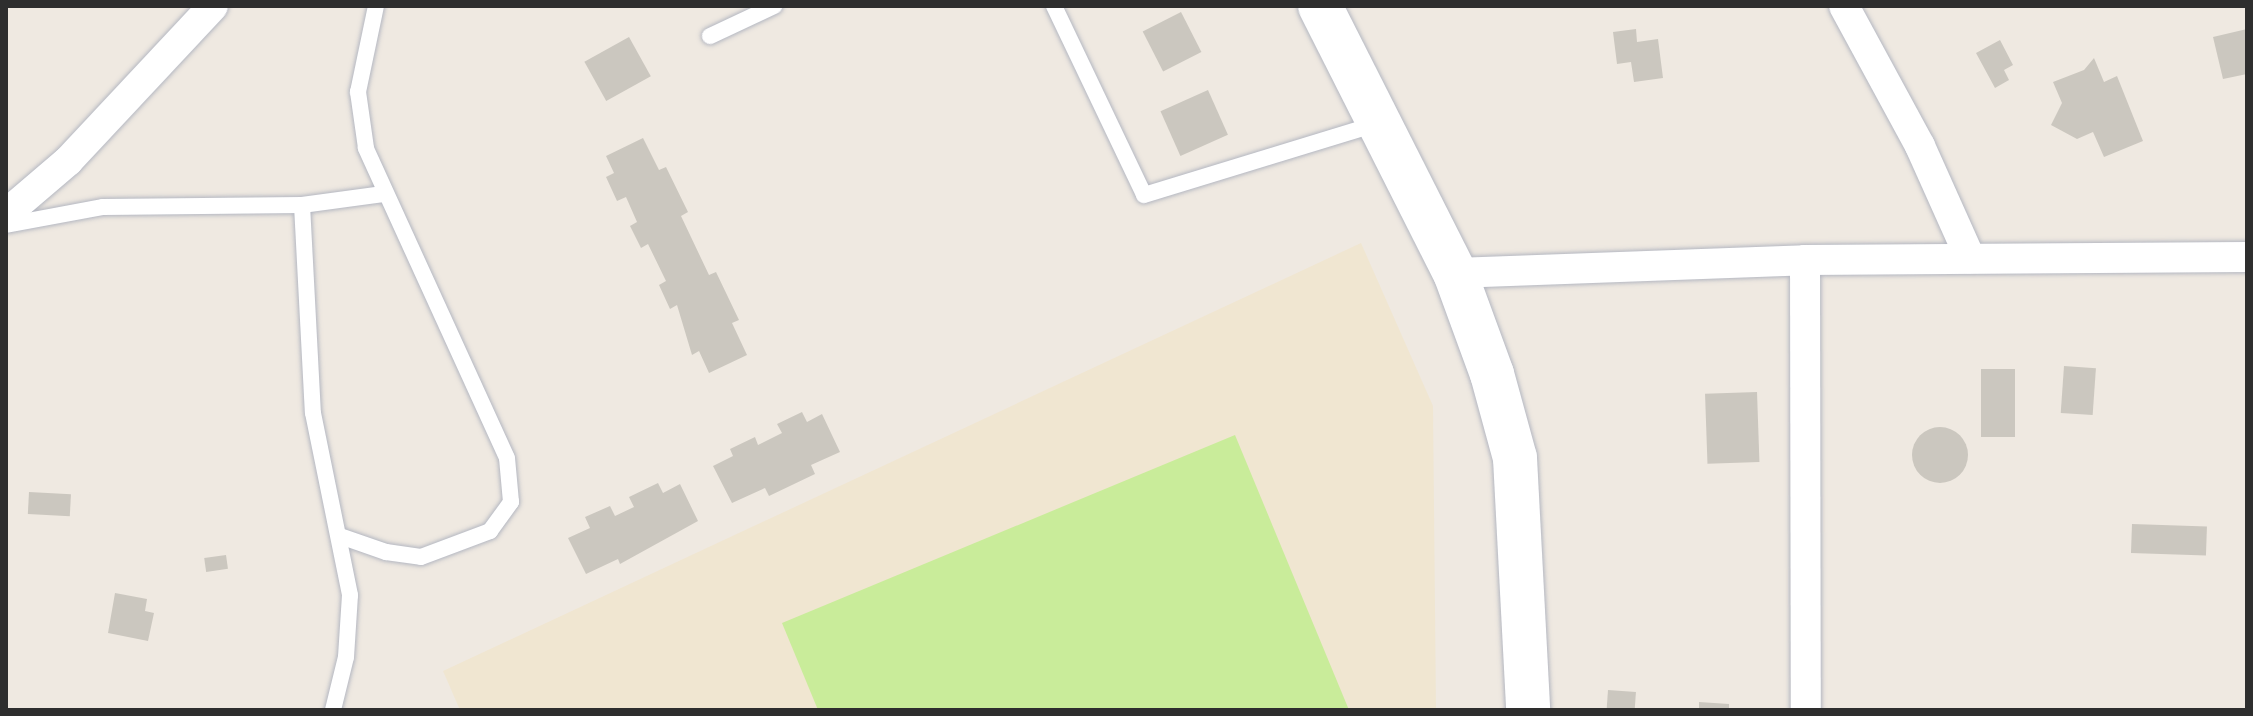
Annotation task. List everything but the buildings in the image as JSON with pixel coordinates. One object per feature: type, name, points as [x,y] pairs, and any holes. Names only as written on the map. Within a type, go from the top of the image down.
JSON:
[{"type":"street","points":[[6,214],[68,161],[213,6]]},
{"type":"street","points":[[1320,6],[1376,124],[1455,273],[1515,458],[1528,710]]},
{"type":"street","points":[[1844,6],[1920,146],[1970,258]]},
{"type":"street","points":[[1455,273],[1805,260],[2247,257]]},
{"type":"street","points":[[1805,260],[1806,710]]},
{"type":"lane","points":[[340,536],[386,552],[421,557],[490,531],[511,502],[507,458],[458,343],[383,194],[366,148],[358,92],[376,6]]},
{"type":"lane","points":[[710,36],[774,6]]},
{"type":"lane","points":[[1054,6],[1144,195],[1376,124]]},
{"type":"lane","points":[[6,225],[103,207],[302,205],[383,194]]},
{"type":"lane","points":[[302,205],[313,413],[350,595],[346,657],[333,710]]},
{"type":"shaded area","points":[[1361,243],[1433,406],[1436,710],[460,710],[443,671]]},
{"type":"green space","points":[[1235,435],[1349,710],[818,710],[782,623]]}]
